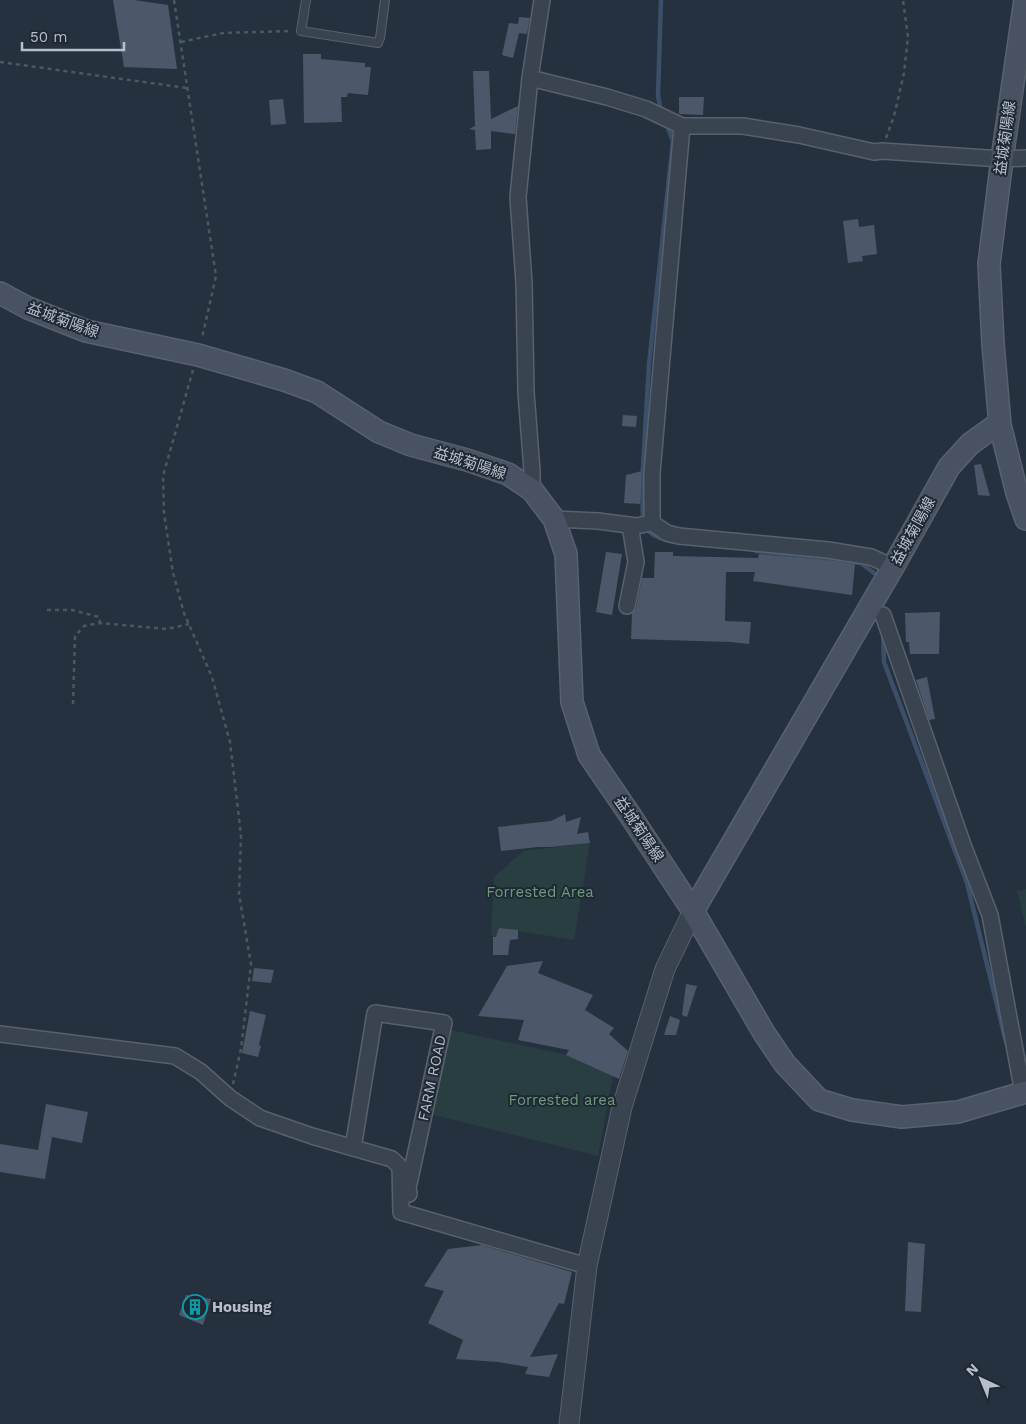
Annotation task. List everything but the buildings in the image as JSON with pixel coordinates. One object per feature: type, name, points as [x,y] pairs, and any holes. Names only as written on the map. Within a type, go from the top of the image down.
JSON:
[{"type":"main road","name":"益城菊陽線","points":[[1025,0],[989,264],[1000,425],[1017,493],[1026,519]]},
{"type":"main road","name":"益城菊陽線","points":[[0,293],[28,308],[86,331],[198,355],[284,380],[317,392],[378,432],[411,445],[467,460],[508,474],[532,490],[554,519],[566,554],[572,702],[589,755],[693,912],[769,1041],[785,1064],[819,1100],[852,1110],[902,1117],[958,1112],[1024,1093]]},
{"type":"main road","name":"益城菊陽線","points":[[693,912],[949,467],[970,444],[995,426],[1000,425]]},
{"type":"street","points":[[532,490],[526,392],[524,283],[518,197],[530,78],[542,0]]},
{"type":"street","points":[[530,78],[608,97],[646,109],[682,126],[743,126],[799,135],[874,152],[1002,159],[1026,158]]},
{"type":"street","points":[[652,523],[652,473],[682,126]]},
{"type":"street","points":[[554,519],[598,521],[636,526],[652,523],[667,533],[679,536],[836,551],[871,557],[893,567]]},
{"type":"street","points":[[627,606],[636,562],[630,525]]},
{"type":"street","points":[[883,615],[963,845],[990,915],[1024,1093]]},
{"type":"street","points":[[569,1424],[588,1266],[622,1107],[665,968],[693,912]]},
{"type":"street","name":"FARM ROAD","points":[[353,1148],[375,1013],[444,1023],[408,1188],[409,1202],[416,1216]]},
{"type":"street","points":[[0,1034],[175,1056],[201,1072],[230,1098],[260,1118],[392,1159],[400,1167],[401,1212],[588,1266]]},
{"type":"lane","points":[[306,0],[301,30],[378,43],[385,0]]},
{"type":"path","points":[[174,0],[216,276],[198,355],[163,476],[164,513],[173,573],[184,613],[212,677],[230,742],[241,835],[238,894],[251,964],[241,1049],[230,1098]]},
{"type":"path","points":[[882,151],[894,116],[904,73],[908,37],[903,0]]},
{"type":"path","points":[[180,42],[223,32],[301,30]]},
{"type":"path","points":[[0,62],[187,88]]},
{"type":"path","points":[[47,610],[72,610],[99,617],[100,623]]},
{"type":"path","points":[[73,704],[75,636],[84,626],[100,623],[167,630],[189,624]]},
{"type":"green space","name":"Forrested Area","points":[[590,843],[574,940],[500,928],[496,937],[491,936],[494,877],[523,851]]},
{"type":"green space","points":[[1026,889],[1026,928],[1017,891]]},
{"type":"green space","name":"Forrested area","points":[[446,1029],[615,1065],[598,1156],[430,1114]]},
{"type":"waterway","points":[[660,106],[658,96],[661,0]]},
{"type":"waterway","points":[[643,520],[642,483],[649,364],[673,141],[667,125]]},
{"type":"waterway","points":[[646,529],[660,538],[676,542]]},
{"type":"waterway","points":[[756,551],[861,563],[874,573]]},
{"type":"waterway","points":[[883,634],[884,662],[967,883],[1006,1042]]},
{"type":"place","name":"Housing","points":[[195,1307]]}]
